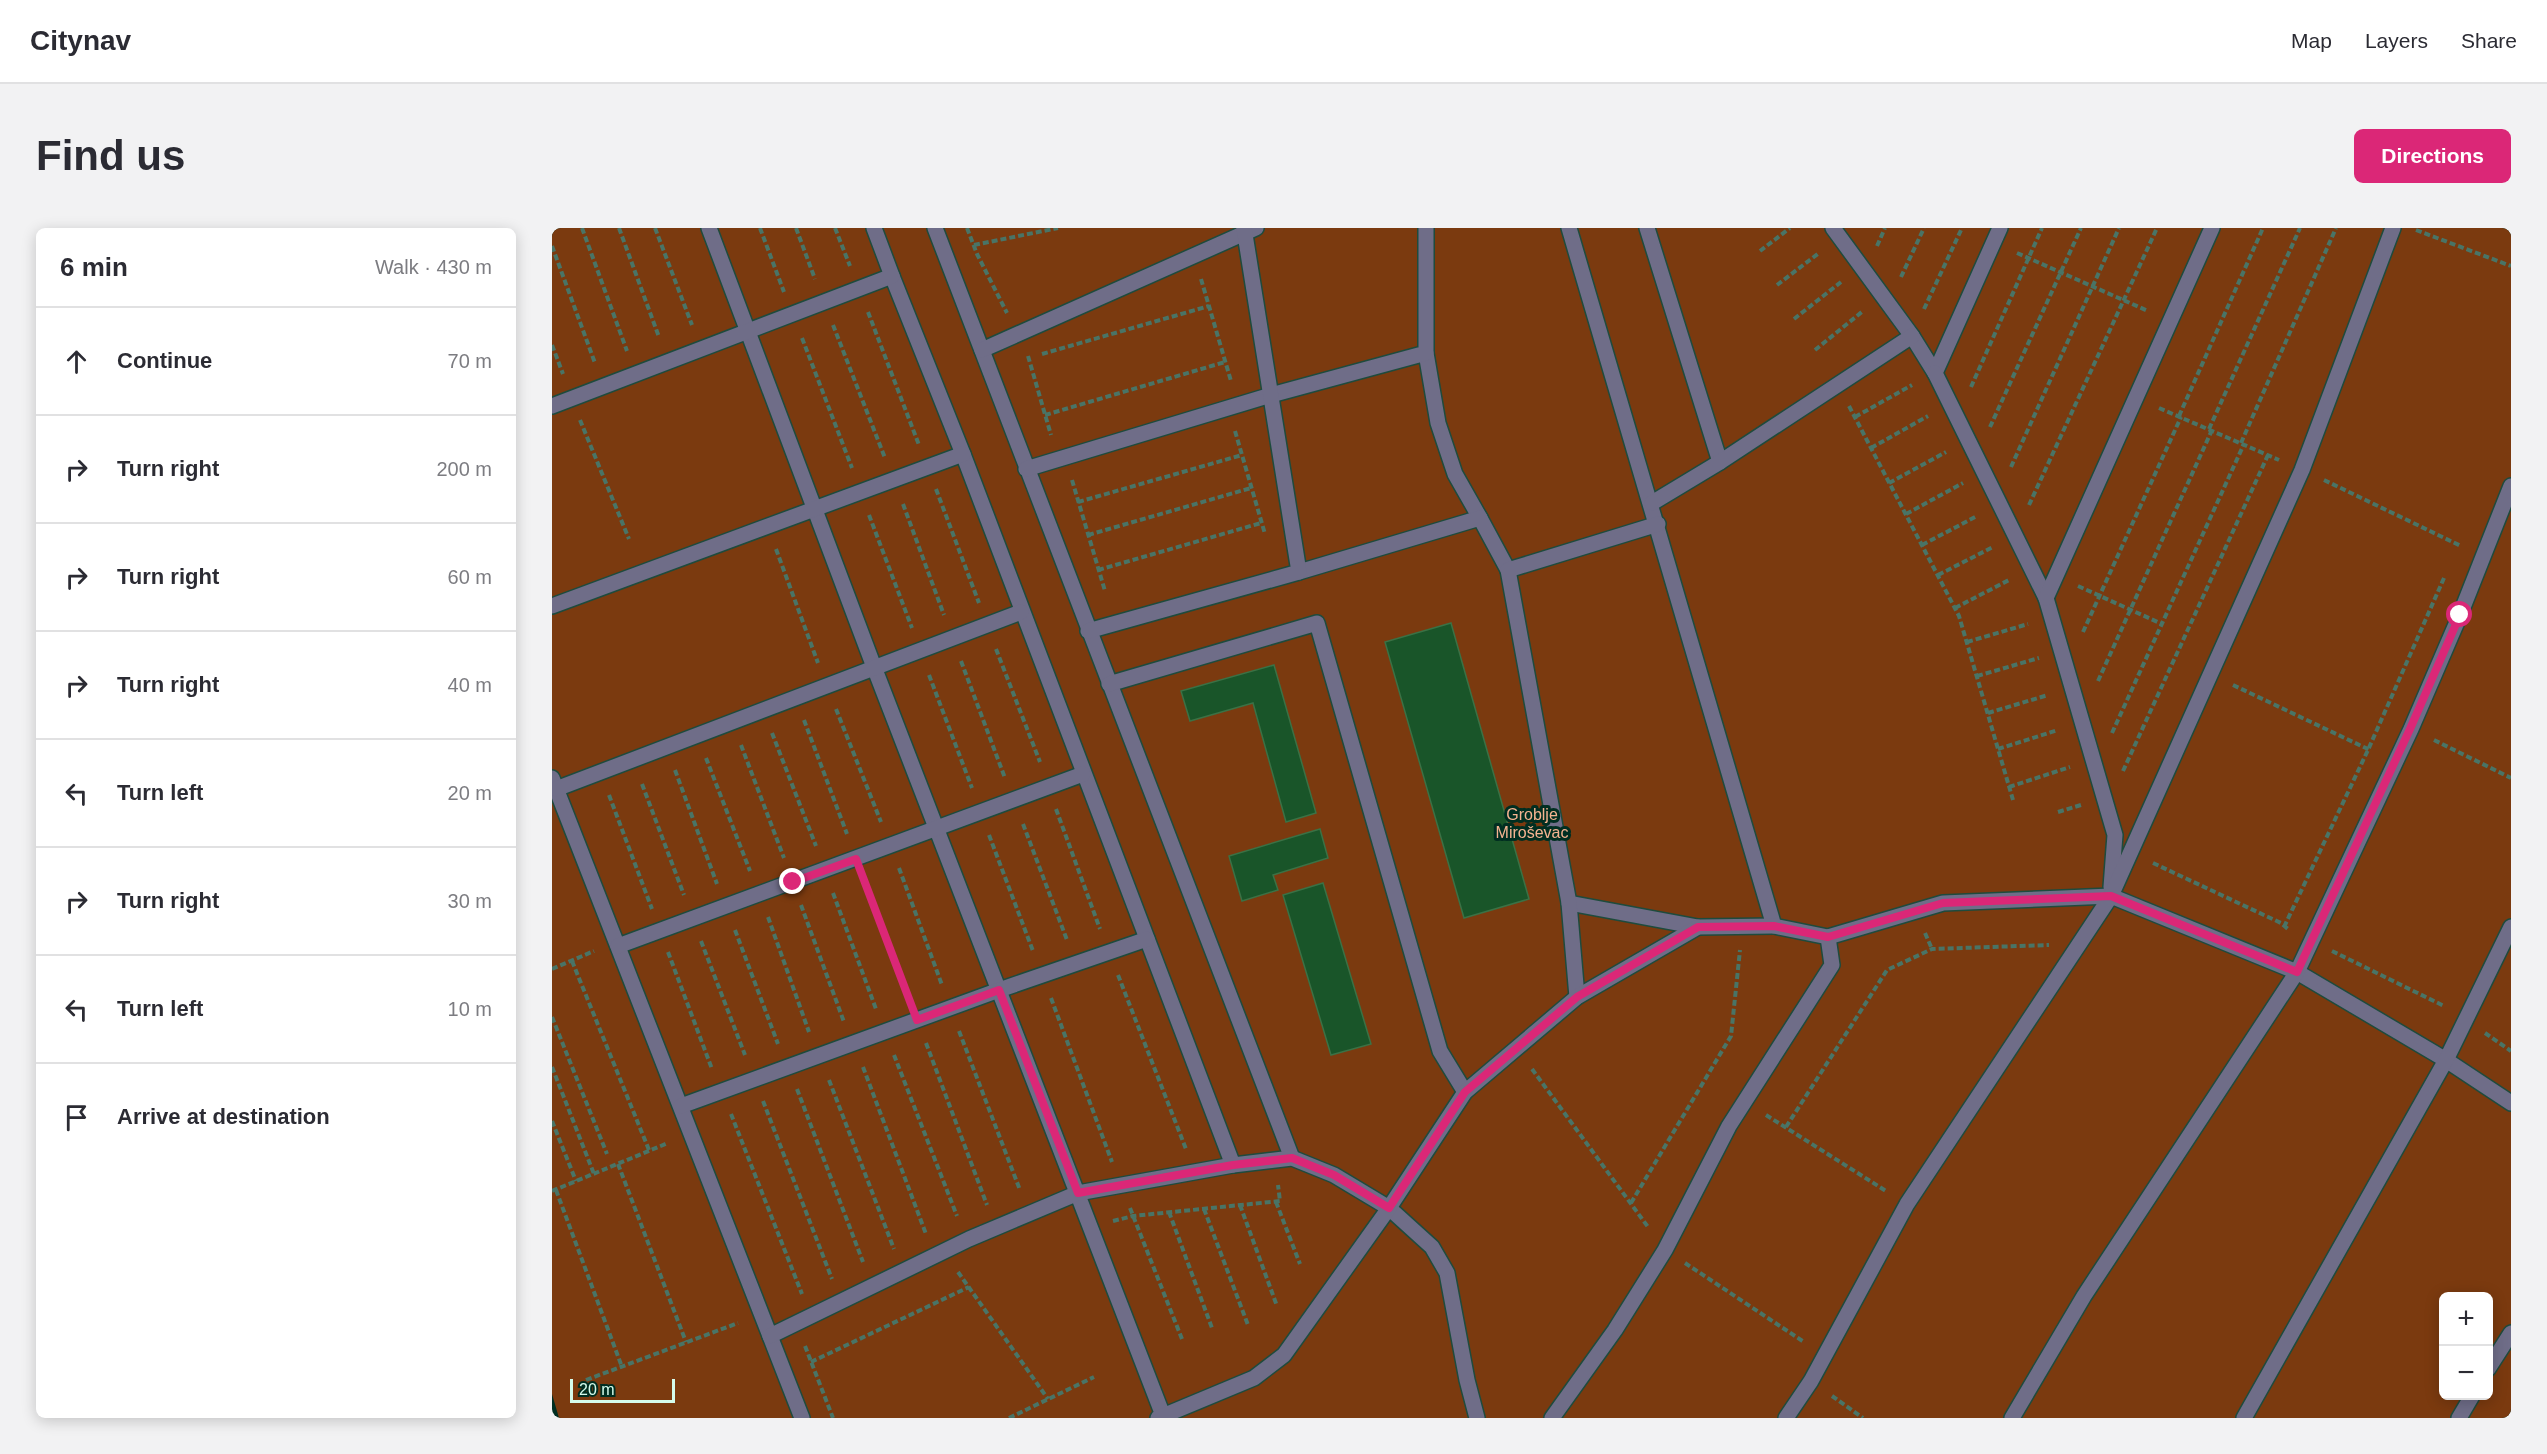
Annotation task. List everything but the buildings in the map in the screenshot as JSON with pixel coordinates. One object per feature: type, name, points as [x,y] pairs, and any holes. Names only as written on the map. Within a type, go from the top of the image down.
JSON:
[{"type":"lane","points":[[709,228],[874,667],[939,828],[1162,1417],[1254,1378],[1284,1355],[1389,1208],[1465,1092],[1577,997],[1698,927]]},
{"type":"lane","points":[[874,228],[963,454],[1233,1165]]},
{"type":"lane","points":[[935,228],[1292,1158]]},
{"type":"lane","points":[[1426,228],[1426,352],[1438,423],[1455,474],[1508,570],[1569,903],[1577,997]]},
{"type":"lane","points":[[1569,228],[1652,503],[1774,926]]},
{"type":"lane","points":[[1647,228],[1720,462]]},
{"type":"lane","points":[[2046,598],[2212,228]]},
{"type":"lane","points":[[1786,1418],[1811,1381],[1907,1204],[2111,896],[2302,470],[2393,228]]},
{"type":"lane","points":[[982,350],[1248,230],[1299,572]]},
{"type":"lane","points":[[1836,233],[1912,336],[1935,373],[2046,598],[2115,835],[2111,896]]},
{"type":"lane","points":[[1935,373],[1997,235]]},
{"type":"lane","points":[[552,406],[892,276]]},
{"type":"lane","points":[[1652,503],[1720,462],[1912,336]]},
{"type":"lane","points":[[1026,468],[1233,406],[1426,352]]},
{"type":"lane","points":[[552,606],[963,454]]},
{"type":"lane","points":[[2012,1418],[2084,1296],[2297,972],[2410,729],[2460,615],[2511,486]]},
{"type":"lane","points":[[1088,631],[1480,518]]},
{"type":"lane","points":[[1508,570],[1658,524]]},
{"type":"lane","points":[[802,1418],[554,783],[601,772],[1022,612]]},
{"type":"lane","points":[[1109,684],[1317,623],[1440,1051],[1465,1092]]},
{"type":"lane","points":[[618,946],[1083,774]]},
{"type":"lane","points":[[1569,903],[1698,927],[1774,926],[1828,937],[1943,903],[2111,896],[2297,972],[2446,1060],[2511,1103]]},
{"type":"lane","points":[[2244,1418],[2446,1060],[2511,927]]},
{"type":"lane","points":[[1552,1418],[1615,1330],[1658,1260],[1729,1126],[1832,965],[1828,937]]},
{"type":"lane","points":[[681,1106],[999,990],[1147,939]]},
{"type":"lane","points":[[770,1336],[966,1240],[1078,1193],[1233,1165],[1292,1158],[1334,1175],[1389,1208],[1432,1247],[1447,1273],[1467,1380],[1477,1418]]},
{"type":"lane","points":[[2493,1361],[2511,1332]]},
{"type":"lane","points":[[2459,1418],[2469,1400]]},
{"type":"path","points":[[582,228],[635,374]]},
{"type":"path","points":[[619,228],[668,361]]},
{"type":"path","points":[[655,228],[701,348]]},
{"type":"path","points":[[760,228],[1121,1185],[1182,1339]]},
{"type":"path","points":[[796,228],[1076,963]]},
{"type":"path","points":[[835,228],[1049,787],[1109,952],[1195,1172]]},
{"type":"path","points":[[967,228],[1020,334],[1045,415],[1078,502],[1114,624]]},
{"type":"path","points":[[974,245],[1058,228]]},
{"type":"path","points":[[1761,251],[1790,228]]},
{"type":"path","points":[[1815,350],[1885,300],[1924,228]]},
{"type":"path","points":[[1912,336],[1962,228]]},
{"type":"path","points":[[1958,418],[2042,228]]},
{"type":"path","points":[[1906,514],[1980,464],[2081,228]]},
{"type":"path","points":[[1922,544],[1998,501],[2120,228]]},
{"type":"path","points":[[1938,575],[2015,536],[2157,228]]},
{"type":"path","points":[[1977,676],[2075,648],[2100,597],[2263,228]]},
{"type":"path","points":[[1998,749],[2070,727],[2081,719],[2300,228]]},
{"type":"path","points":[[2009,787],[2102,756],[2336,228]]},
{"type":"path","points":[[2411,228],[2511,266]]},
{"type":"path","points":[[1777,285],[1836,233]]},
{"type":"path","points":[[1997,235],[2028,258],[2170,321]]},
{"type":"path","points":[[552,246],[604,386]]},
{"type":"path","points":[[1194,256],[1225,362],[1242,455],[1265,535]]},
{"type":"path","points":[[1040,354],[1209,306]]},
{"type":"path","points":[[552,345],[629,539]]},
{"type":"path","points":[[1045,415],[1225,362]]},
{"type":"path","points":[[1855,417],[1935,373]]},
{"type":"path","points":[[1838,385],[1955,608],[2013,800]]},
{"type":"path","points":[[1871,448],[1950,404]]},
{"type":"path","points":[[1889,483],[1968,441]]},
{"type":"path","points":[[1078,502],[1242,455]]},
{"type":"path","points":[[2058,812],[2112,794],[2268,455]]},
{"type":"path","points":[[1088,535],[1251,488]]},
{"type":"path","points":[[1098,570],[1261,523]]},
{"type":"path","points":[[2454,556],[2459,545]]},
{"type":"path","points":[[1955,608],[2031,568]]},
{"type":"path","points":[[2055,576],[2162,624]]},
{"type":"path","points":[[2284,927],[2368,750],[2445,577]]},
{"type":"path","points":[[1967,642],[2051,617]]},
{"type":"path","points":[[2210,674],[2395,762]]},
{"type":"path","points":[[1988,713],[2072,688]]},
{"type":"path","points":[[796,697],[996,1228]]},
{"type":"path","points":[[764,709],[966,1240]]},
{"type":"path","points":[[732,722],[852,1043],[858,1052],[939,1254],[969,1287],[1048,1398]]},
{"type":"path","points":[[2410,729],[2511,778]]},
{"type":"path","points":[[698,734],[814,1048],[819,1055],[894,1250],[893,1257],[899,1273]]},
{"type":"path","points":[[666,747],[872,1286]]},
{"type":"path","points":[[633,759],[840,1302]]},
{"type":"path","points":[[601,772],[720,1092],[725,1099],[811,1316]]},
{"type":"path","points":[[1630,1203],[1731,1036],[1743,926]]},
{"type":"path","points":[[1786,1127],[1887,970],[1932,949],[2080,944]]},
{"type":"path","points":[[552,969],[600,949],[618,946]]},
{"type":"path","points":[[572,961],[649,1150]]},
{"type":"path","points":[[552,1017],[607,1154]]},
{"type":"path","points":[[552,1067],[594,1174]]},
{"type":"path","points":[[1745,1102],[1907,1204]]},
{"type":"path","points":[[552,1121],[576,1181]]},
{"type":"path","points":[[622,1367],[554,1190],[692,1133]]},
{"type":"path","points":[[1091,1227],[1133,1216],[1280,1201],[1276,1160]]},
{"type":"path","points":[[618,1164],[687,1342]]},
{"type":"path","points":[[1276,1202],[1300,1264]]},
{"type":"path","points":[[1240,1205],[1277,1306]]},
{"type":"path","points":[[1204,1209],[1248,1325]]},
{"type":"path","points":[[1169,1212],[1212,1328]]},
{"type":"path","points":[[811,1362],[969,1287]]},
{"type":"path","points":[[586,1380],[761,1314]]},
{"type":"path","points":[[796,1323],[833,1418]]},
{"type":"path","points":[[1009,1418],[1094,1377]]},
{"type":"path","points":[[1811,1381],[1863,1418]]},
{"type":"green space","name":"Groblje Miroševac","points":[[552,228],[2511,228],[2511,1418],[559,1418],[552,1394]]},
{"type":"route","points":[[793,882],[856,859],[917,1020],[999,990],[1078,1193],[1233,1165],[1292,1158],[1334,1175],[1389,1208],[1465,1092],[1577,997],[1698,927],[1774,926],[1828,937],[1943,903],[2111,896],[2297,972],[2410,729],[2460,615]]}]
